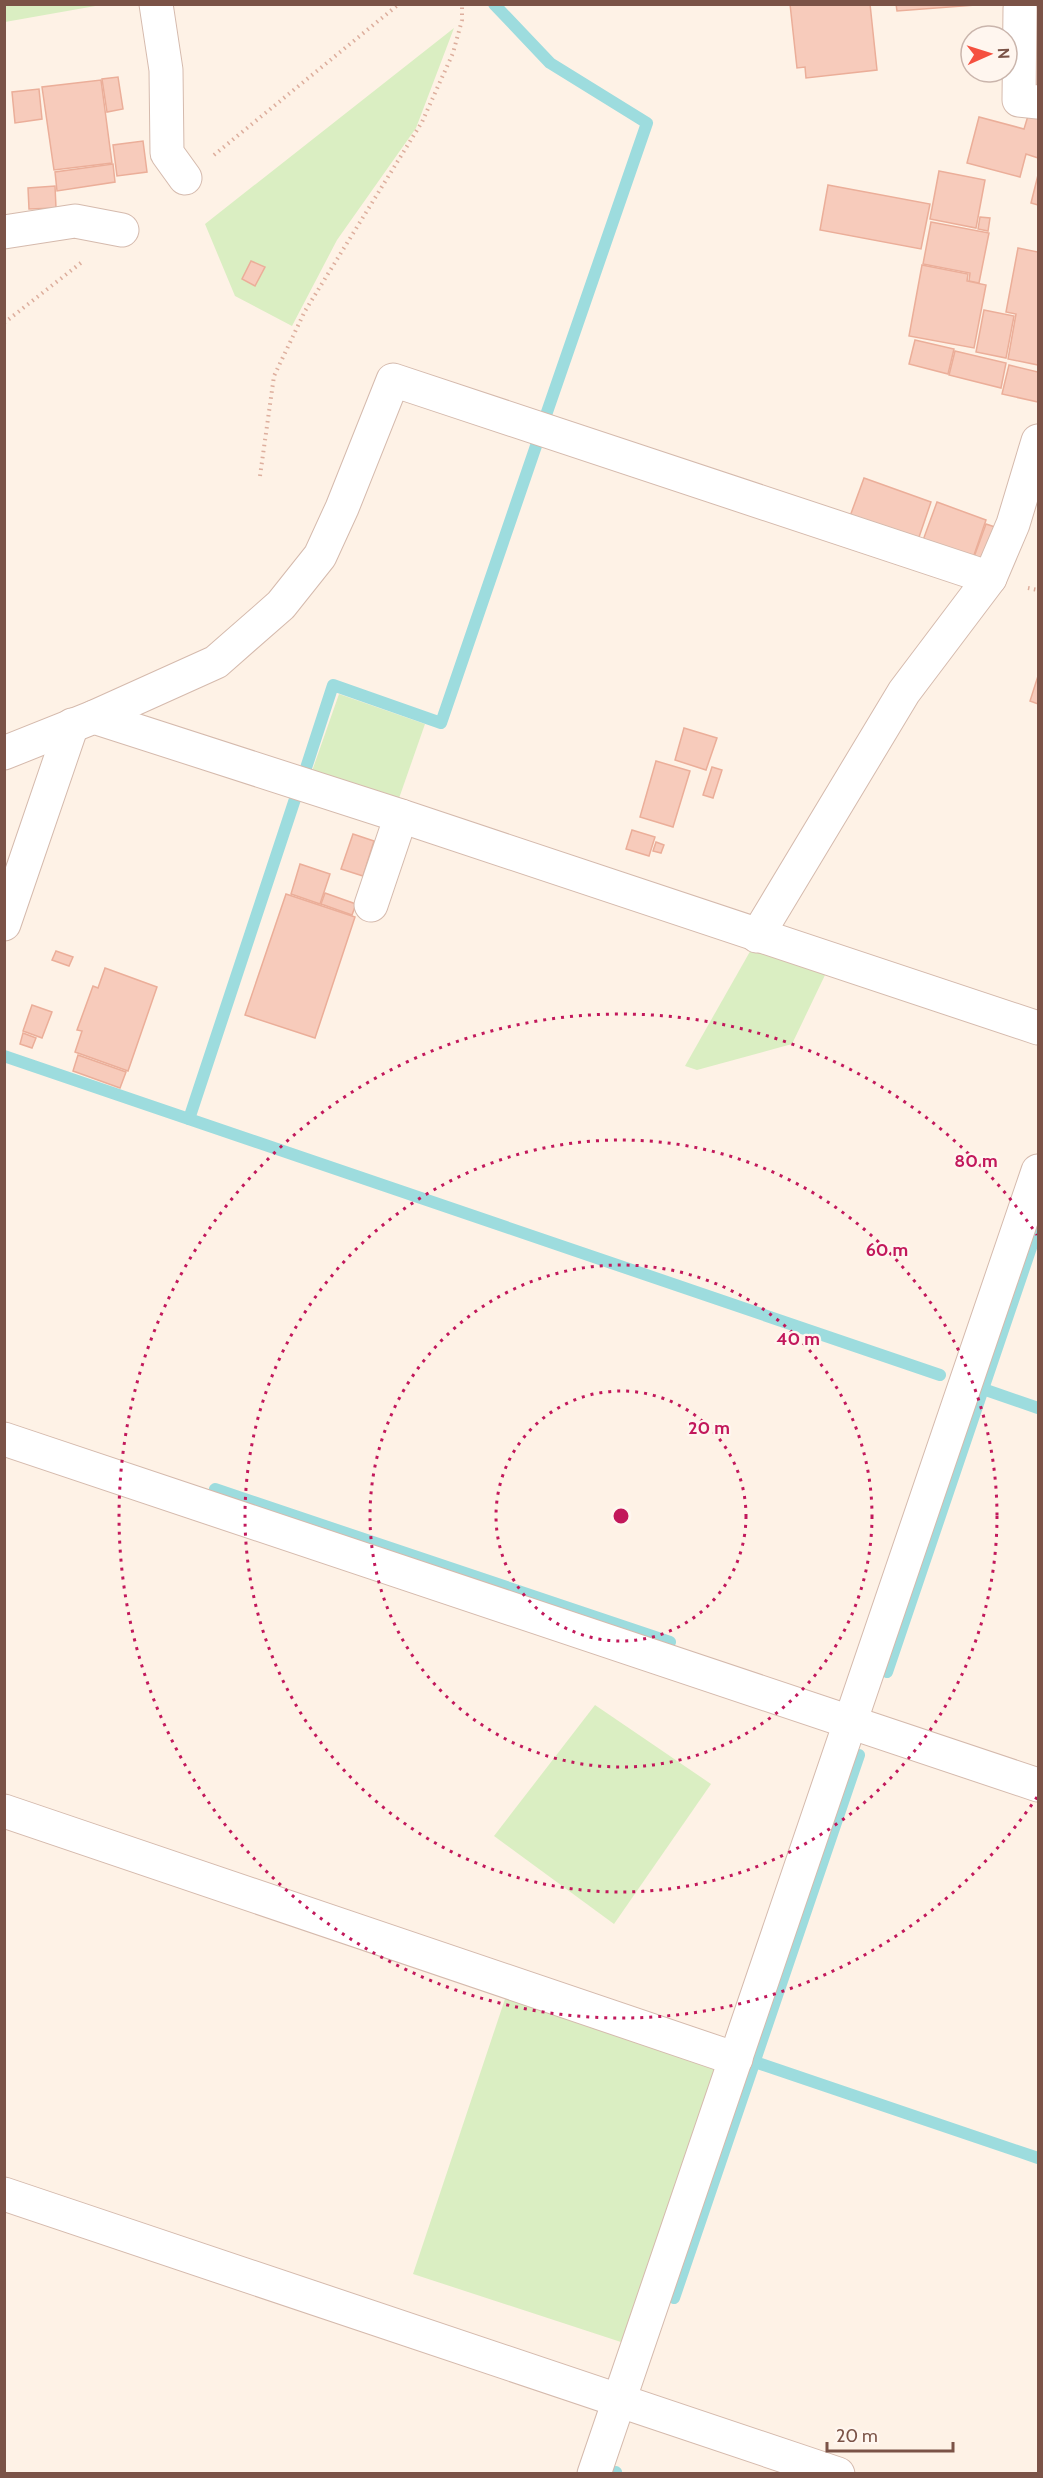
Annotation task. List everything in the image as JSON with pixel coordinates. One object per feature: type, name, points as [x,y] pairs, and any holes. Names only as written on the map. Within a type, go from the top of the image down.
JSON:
[{"type":"street","points":[[156,4],[166,70],[167,153],[185,178]]},
{"type":"street","points":[[1020,9],[1019,100],[1038,102]]},
{"type":"street","points":[[4,232],[75,221],[122,230]]},
{"type":"street","points":[[4,753],[216,662],[281,605],[320,556],[342,508],[393,380],[990,578]]},
{"type":"street","points":[[757,936],[904,692],[990,578],[1013,524],[1038,441]]},
{"type":"street","points":[[83,721],[401,816],[1038,1029]]},
{"type":"street","points":[[4,924],[83,721]]},
{"type":"street","points":[[371,905],[401,816]]},
{"type":"street","points":[[594,2474],[1038,1171]]},
{"type":"street","points":[[4,1439],[1038,1785]]},
{"type":"street","points":[[4,1811],[736,2058]]},
{"type":"street","points":[[4,2194],[838,2474]]},
{"type":"path","points":[[260,476],[274,376],[305,311],[422,122],[453,53],[462,20],[462,4]]},
{"type":"green space","points":[[5,4],[101,4],[101,5],[5,22]]},
{"type":"green space","points":[[454,28],[416,128],[337,240],[292,326],[235,296],[205,224]]},
{"type":"green space","points":[[339,694],[425,724],[397,804],[311,774]]},
{"type":"green space","points":[[752,948],[826,973],[792,1044],[697,1070],[685,1066]]},
{"type":"green space","points":[[595,1705],[711,1784],[614,1924],[494,1836]]},
{"type":"green space","points":[[508,1990],[720,2062],[624,2343],[413,2274]]},
{"type":"building","points":[[790,4],[870,4],[877,70],[806,78],[805,67],[797,68]]},
{"type":"building","points":[[896,4],[989,4],[897,11]]},
{"type":"building","points":[[1033,40],[1038,41],[1038,93],[1029,92]]},
{"type":"building","points":[[118,77],[123,109],[107,112],[102,79]]},
{"type":"building","points":[[101,80],[112,163],[54,170],[42,87]]},
{"type":"building","points":[[39,89],[42,119],[15,123],[12,92]]},
{"type":"building","points":[[1031,106],[1038,108],[1038,158],[1026,154],[1020,177],[967,163],[979,117],[1024,129]]},
{"type":"building","points":[[143,141],[147,172],[117,176],[113,145]]},
{"type":"building","points":[[113,164],[115,182],[57,191],[55,172]]},
{"type":"building","points":[[939,171],[985,180],[976,228],[930,219]]},
{"type":"building","points":[[1038,175],[1038,205],[1031,203]]},
{"type":"building","points":[[828,185],[930,204],[921,249],[820,230]]},
{"type":"building","points":[[55,186],[56,208],[29,209],[28,188]]},
{"type":"building","points":[[980,217],[990,218],[988,231],[978,229]]},
{"type":"building","points":[[931,222],[989,233],[979,283],[969,281],[970,273],[923,264]]},
{"type":"building","points":[[1018,248],[1038,252],[1038,365],[1008,359],[1016,314],[1006,312]]},
{"type":"building","points":[[251,261],[265,267],[255,286],[242,279]]},
{"type":"building","points":[[922,265],[968,274],[967,281],[986,285],[974,348],[909,336]]},
{"type":"building","points":[[984,310],[1014,316],[1006,358],[976,352]]},
{"type":"building","points":[[915,340],[954,349],[948,374],[909,364]]},
{"type":"building","points":[[955,351],[1006,363],[1001,388],[949,375]]},
{"type":"building","points":[[1009,365],[1038,372],[1038,402],[1002,394]]},
{"type":"building","points":[[864,478],[931,502],[917,543],[849,519]]},
{"type":"building","points":[[937,502],[986,520],[972,561],[922,543]]},
{"type":"building","points":[[986,524],[998,528],[985,562],[974,557]]},
{"type":"building","points":[[1038,676],[1038,704],[1030,701]]},
{"type":"building","points":[[684,728],[717,738],[706,770],[675,760]]},
{"type":"building","points":[[656,761],[690,771],[673,827],[640,817]]},
{"type":"building","points":[[712,767],[722,770],[713,798],[703,795]]},
{"type":"building","points":[[632,830],[655,837],[649,856],[626,849]]},
{"type":"building","points":[[353,834],[374,841],[363,876],[341,869]]},
{"type":"building","points":[[656,842],[664,845],[661,853],[653,851]]},
{"type":"building","points":[[300,864],[330,874],[320,904],[291,894]]},
{"type":"building","points":[[325,893],[356,904],[352,915],[321,904]]},
{"type":"building","points":[[286,894],[355,917],[315,1038],[245,1015]]},
{"type":"building","points":[[56,951],[73,957],[69,966],[52,960]]},
{"type":"building","points":[[105,968],[157,987],[128,1071],[75,1052],[82,1031],[77,1030],[93,986],[98,988]]},
{"type":"building","points":[[32,1005],[52,1012],[42,1038],[23,1031]]},
{"type":"building","points":[[23,1033],[36,1038],[32,1048],[20,1044]]},
{"type":"building","points":[[78,1055],[126,1072],[120,1088],[73,1071]]},
{"type":"waterway","points":[[494,4],[550,63],[647,123],[546,415]]},
{"type":"waterway","points":[[306,768],[333,685],[441,723],[537,443]]},
{"type":"waterway","points":[[189,1119],[295,799]]},
{"type":"waterway","points":[[4,1056],[940,1375]]},
{"type":"waterway","points":[[887,1672],[1038,1227]]},
{"type":"waterway","points":[[983,1389],[1038,1408]]},
{"type":"waterway","points":[[215,1489],[670,1642]]},
{"type":"waterway","points":[[674,2298],[859,1755]]},
{"type":"waterway","points":[[755,2062],[1038,2158]]}]
